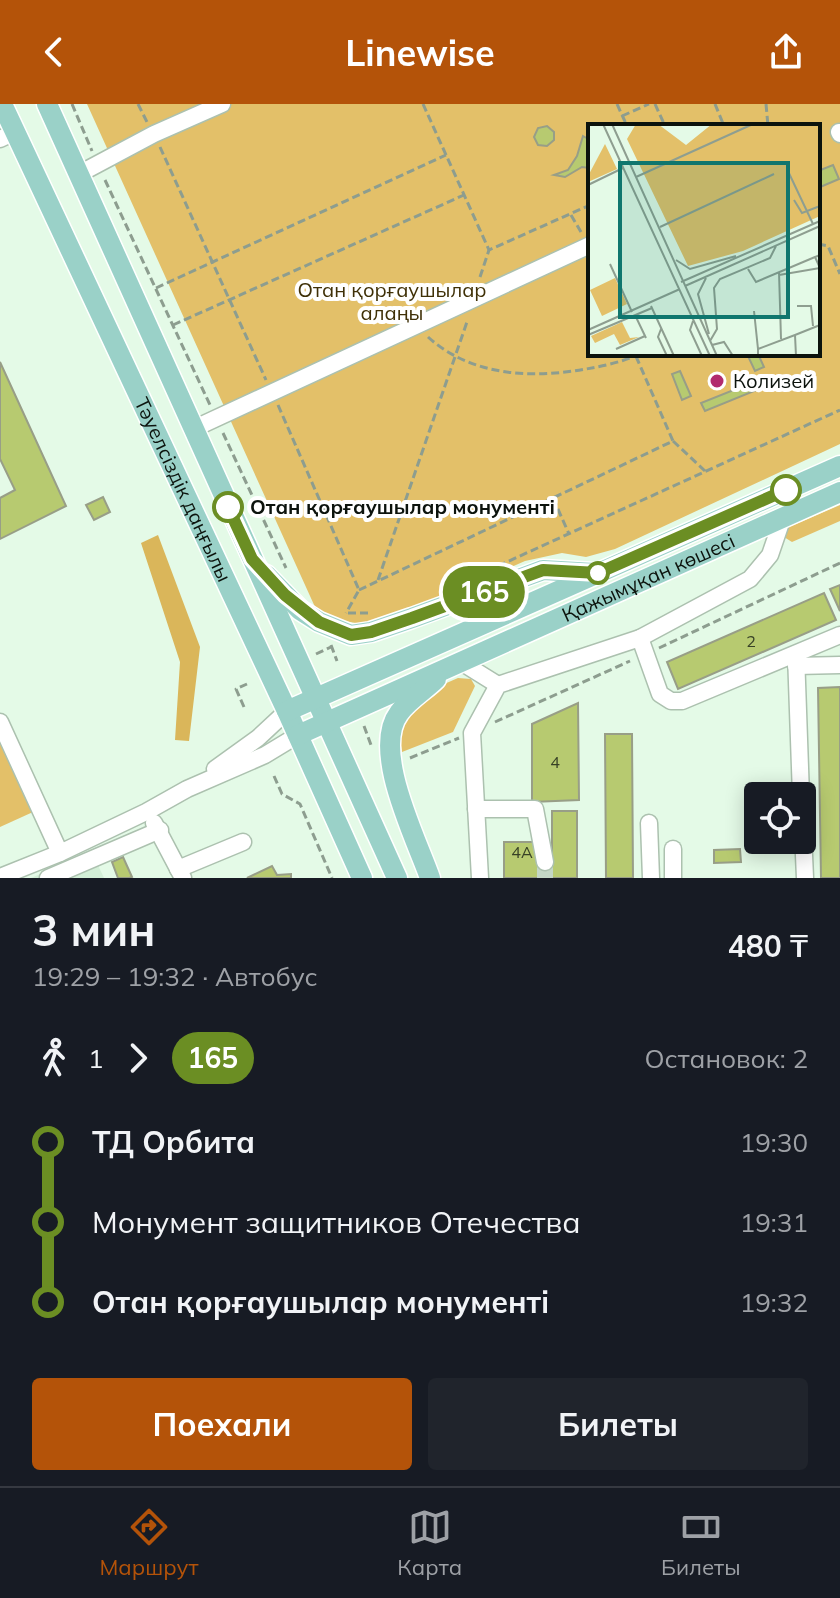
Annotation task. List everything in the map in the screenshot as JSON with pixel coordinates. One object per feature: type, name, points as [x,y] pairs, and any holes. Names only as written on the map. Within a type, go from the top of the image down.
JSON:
[{"type":"main road","name":"Тәуелсіздік даңғылы","points":[[2,104],[8,135],[287,711],[362,878]]},
{"type":"main road","name":"Тәуелсіздік даңғылы","points":[[47,104],[397,878]]},
{"type":"main road","name":"Қажымұқан көшесі","points":[[287,711],[840,466]]},
{"type":"main road","name":"Қажымұқан көшесі","points":[[298,735],[840,492]]},
{"type":"main road","points":[[252,559],[300,610],[319,622],[351,635],[371,632],[543,570],[598,573]]},
{"type":"main road","points":[[430,878],[390,765],[390,733],[399,713],[456,663]]},
{"type":"street","points":[[79,174],[154,134],[222,104]]},
{"type":"street","points":[[193,429],[588,246]]},
{"type":"street","points":[[480,878],[472,733],[498,685],[640,638],[750,579],[770,555],[783,517]]},
{"type":"street","points":[[640,638],[660,694],[671,701],[682,701],[796,660],[840,635]]},
{"type":"street","points":[[796,660],[840,665]]},
{"type":"street","points":[[796,660],[800,782]]},
{"type":"street","points":[[456,663],[498,685]]},
{"type":"street","points":[[187,789],[258,738],[287,711]]},
{"type":"street","points":[[0,722],[60,853]]},
{"type":"street","points":[[0,877],[60,853],[187,789],[265,755],[298,735]]},
{"type":"street","points":[[476,809],[535,809],[545,862]]},
{"type":"street","points":[[146,812],[160,830],[180,873],[243,842]]},
{"type":"street","points":[[649,823],[651,878]]},
{"type":"street","points":[[48,878],[78,872],[160,830]]},
{"type":"street","points":[[673,849],[673,878]]},
{"type":"street","points":[[804,854],[805,878]]},
{"type":"path","points":[[72,104],[290,577]]},
{"type":"path","points":[[377,583],[457,356],[489,250],[423,104]]},
{"type":"path","points":[[617,104],[626,124]]},
{"type":"path","points":[[622,116],[649,104]]},
{"type":"path","points":[[655,104],[664,124]]},
{"type":"path","points":[[715,104],[723,124]]},
{"type":"path","points":[[766,104],[768,124]]},
{"type":"path","points":[[156,288],[446,155]]},
{"type":"path","points":[[173,325],[464,195]]},
{"type":"path","points":[[489,250],[588,206]]},
{"type":"path","points":[[820,244],[828,246],[840,274]]},
{"type":"path","points":[[416,326],[441,349],[508,374],[544,375],[599,367],[634,356]]},
{"type":"path","points":[[637,356],[673,441],[705,471]]},
{"type":"path","points":[[497,567],[840,410]]},
{"type":"path","points":[[359,590],[673,441]]},
{"type":"path","points":[[553,498],[569,534]]},
{"type":"path","points":[[390,765],[472,733],[840,563]]},
{"type":"path","points":[[345,613],[370,613]]},
{"type":"path","points":[[315,654],[331,647],[337,661]]},
{"type":"path","points":[[244,707],[236,689],[247,684]]},
{"type":"path","points":[[274,776],[282,794],[300,804],[332,878]]},
{"type":"shaded area","points":[[158,535],[200,647],[189,741],[175,740],[180,662],[141,543]]},
{"type":"shaded area","points":[[88,854],[97,863],[104,878],[31,878]]},
{"type":"green space","name":"Отан қорғаушылар алаңы","points":[[87,104],[840,104],[840,444],[615,549],[586,557],[562,553],[525,561],[397,617],[369,625],[337,620],[315,607]]},
{"type":"green space","points":[[840,505],[840,521],[792,542],[784,537],[782,530]]},
{"type":"green space","points":[[458,678],[471,679],[475,686],[453,732],[402,752],[399,734],[416,704],[435,688]]},
{"type":"green space","points":[[0,743],[33,812],[0,827]]},
{"type":"building","points":[[547,126],[554,132],[554,140],[547,146],[538,145],[534,137],[538,128]]},
{"type":"building","points":[[583,136],[588,139],[588,168],[582,167],[565,177],[554,175],[568,170],[577,156]]},
{"type":"building","points":[[833,165],[839,179],[820,187],[820,170]]},
{"type":"building","points":[[748,356],[759,356],[764,367],[755,371]]},
{"type":"building","points":[[0,362],[66,506],[0,539],[0,498],[15,490],[0,459]]},
{"type":"building","points":[[680,371],[691,396],[682,400],[672,374]]},
{"type":"building","points":[[756,381],[759,389],[705,411],[701,403]]},
{"type":"building","points":[[103,497],[110,512],[94,520],[86,505]]},
{"type":"building","points":[[840,585],[840,611],[830,589]]},
{"type":"building","points":[[824,593],[836,620],[678,689],[667,662]]},
{"type":"building","points":[[840,687],[840,878],[821,878],[818,688]]},
{"type":"building","points":[[578,703],[579,800],[532,802],[532,724]]},
{"type":"building","points":[[605,734],[632,734],[633,878],[606,878]]},
{"type":"building","points":[[552,811],[577,811],[577,878],[504,878],[504,842],[539,842],[552,862]]},
{"type":"building","points":[[740,849],[741,862],[714,863],[714,850]]},
{"type":"building","points":[[123,857],[132,877],[118,878],[112,862]]},
{"type":"building","points":[[272,866],[277,875],[291,874],[291,878],[247,878]]},
{"type":"tunnel","points":[[545,862],[545,878]]},
{"type":"bus line","name":"165","points":[[228,507],[252,559],[285,595],[300,610],[319,622],[351,635],[371,632],[543,570],[598,573],[786,490]]},
{"type":"place","name":"Колизей","points":[[717,381]]},
{"type":"place","name":"Отан қорғаушылар монументі","points":[[228,507]]}]
